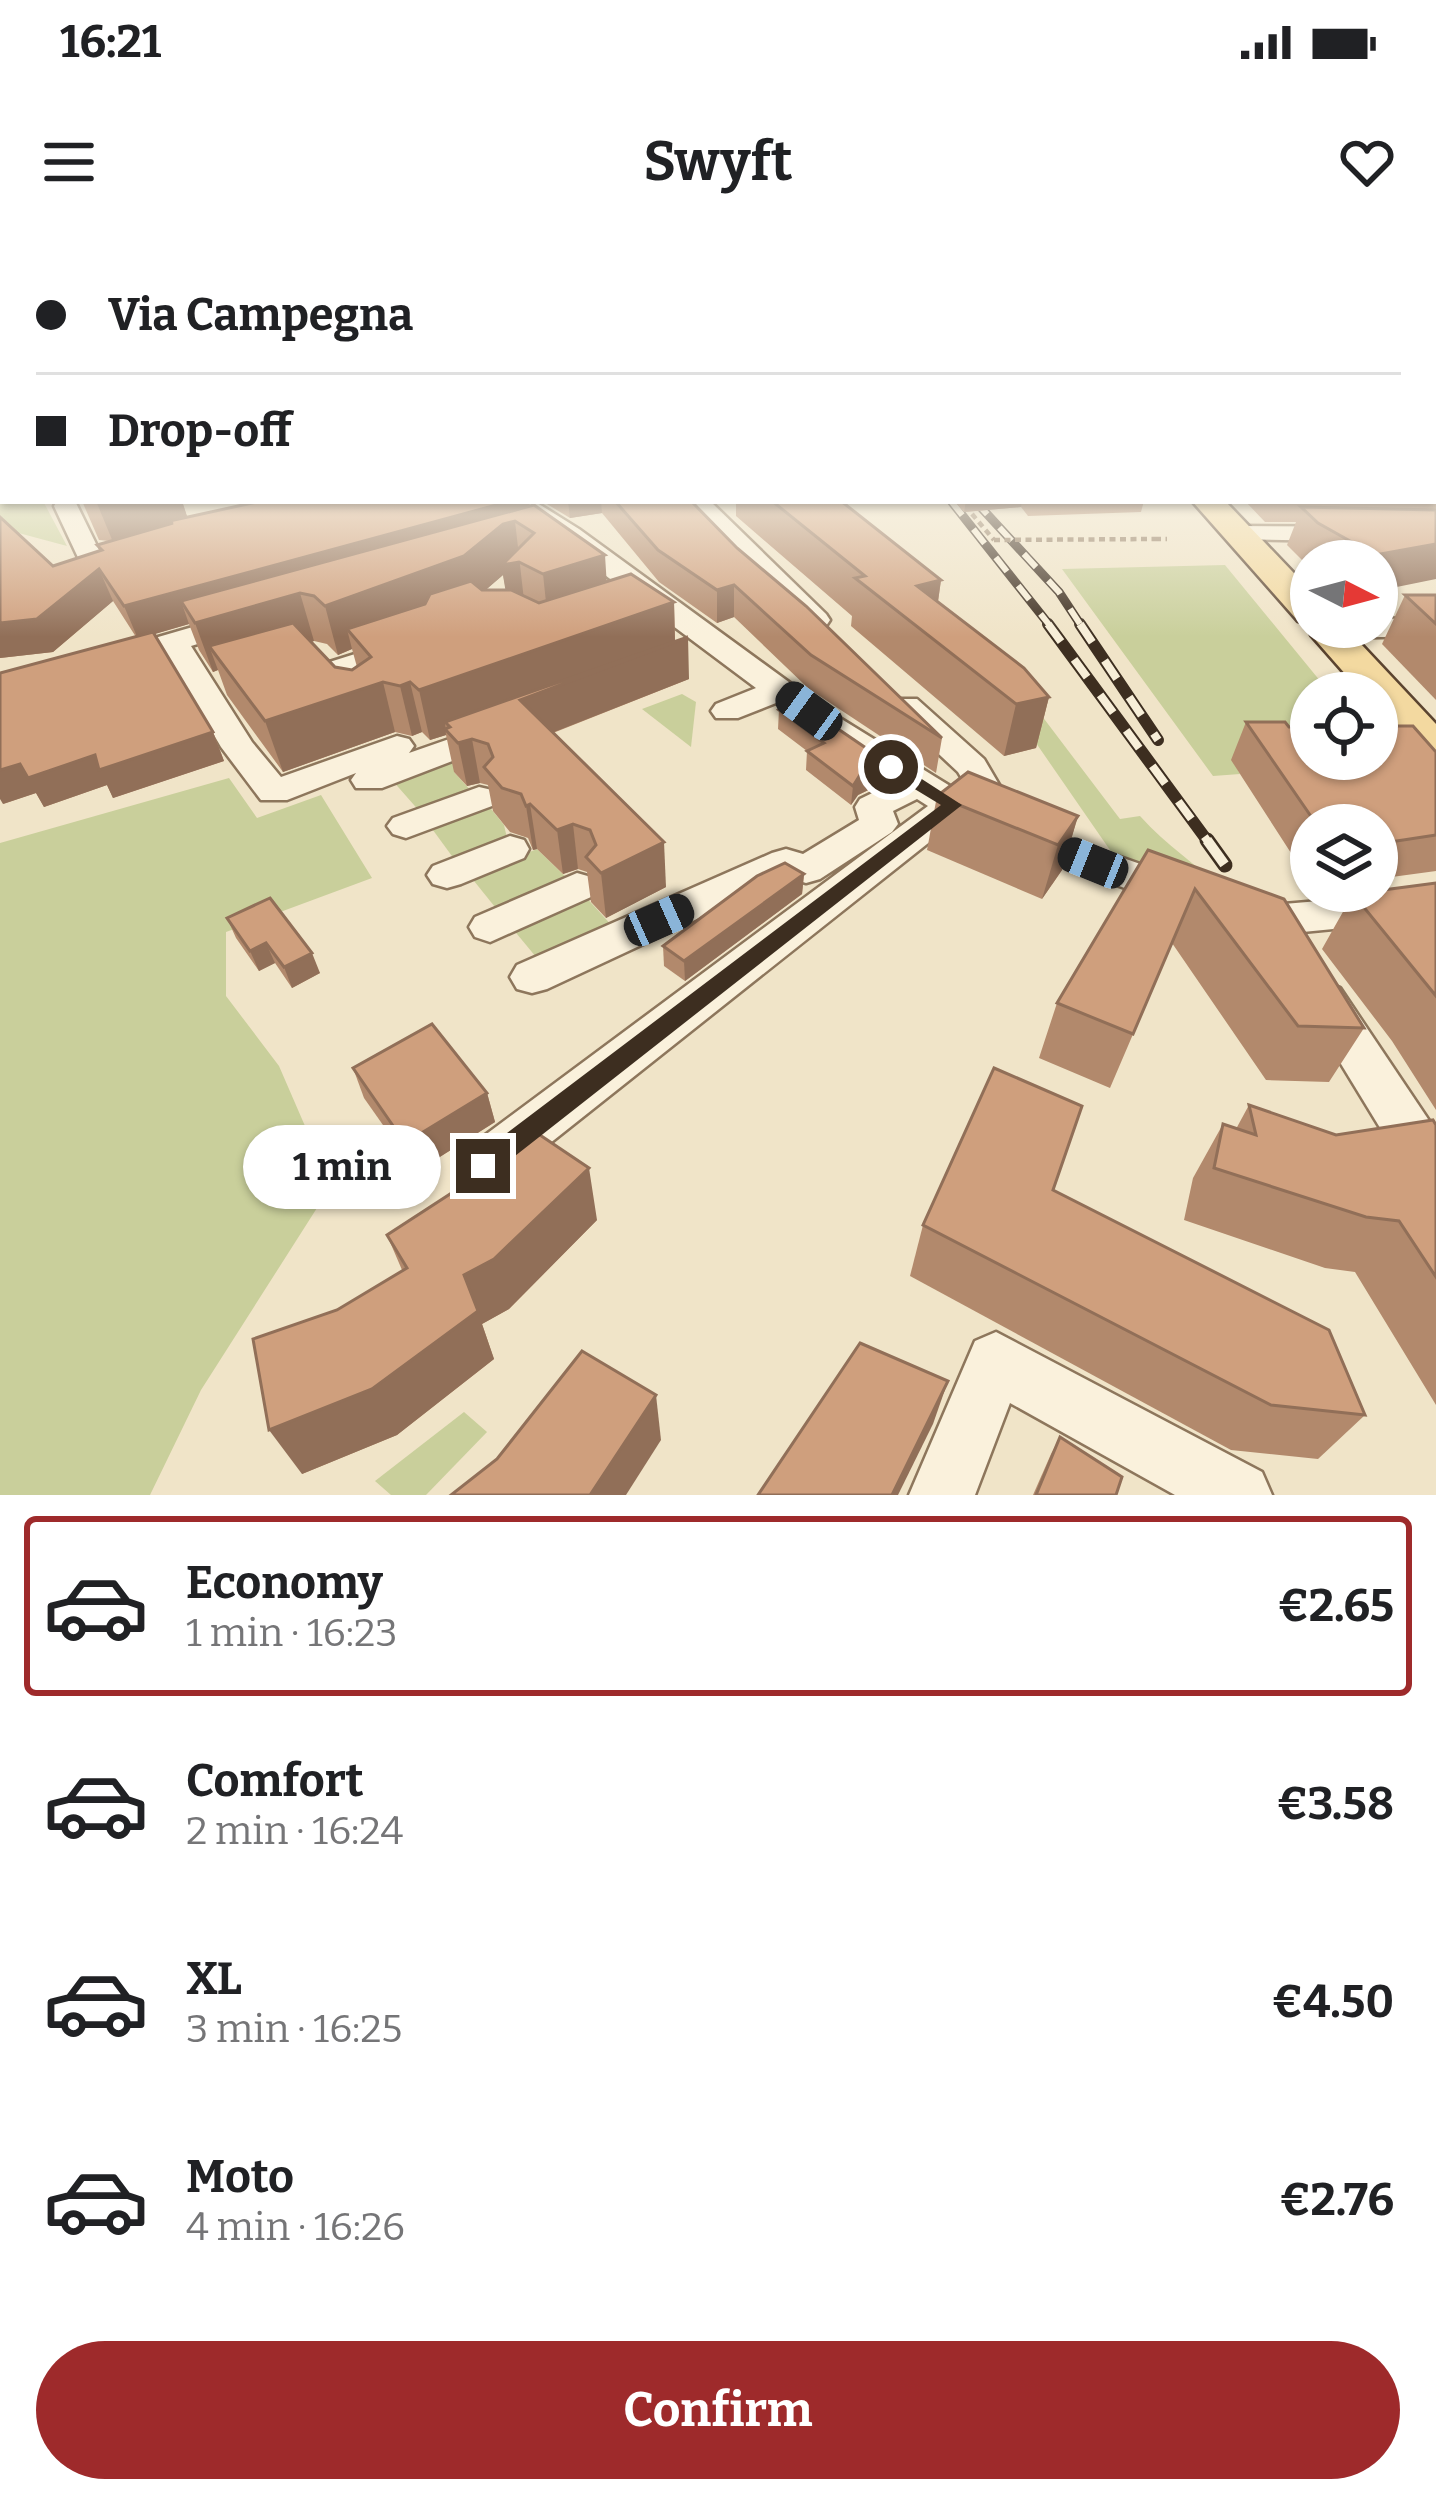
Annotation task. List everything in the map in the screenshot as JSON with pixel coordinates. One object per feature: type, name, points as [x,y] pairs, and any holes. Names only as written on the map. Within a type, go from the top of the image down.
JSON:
[{"type":"main road","points":[[1225,520],[1290,590]]},
{"type":"main road","points":[[1343,648],[1436,749]]},
{"type":"street","points":[[79,520],[91,560],[156,545]]},
{"type":"street","points":[[547,520],[656,594],[780,690],[935,795],[1013,831],[1112,870],[1272,920],[1436,905]]},
{"type":"street","points":[[715,520],[829,634]]},
{"type":"street","points":[[519,543],[564,530]]},
{"type":"street","points":[[1238,534],[1424,535]]},
{"type":"street","points":[[615,608],[656,594]]},
{"type":"street","points":[[80,669],[270,614]]},
{"type":"street","points":[[297,660],[315,654],[339,680],[423,641],[416,634],[429,630],[416,617]]},
{"type":"street","points":[[1398,626],[1436,627]]},
{"type":"street","points":[[174,642],[238,747],[274,792],[408,741]]},
{"type":"street","points":[[680,664],[725,647]]},
{"type":"street","points":[[878,680],[972,766],[1013,831]]},
{"type":"street","points":[[727,711],[780,690]]},
{"type":"street","points":[[368,781],[524,722]]},
{"type":"street","points":[[532,977],[786,862],[806,870],[879,824],[873,806],[935,795]]},
{"type":"street","points":[[483,1166],[935,795]]},
{"type":"street","points":[[406,826],[479,798]]},
{"type":"street","points":[[447,875],[510,849]]},
{"type":"street","points":[[490,927],[577,887]]},
{"type":"street","points":[[1272,920],[1436,1174]]},
{"type":"street","points":[[942,1495],[996,1362],[1239,1495]]},
{"type":"path","points":[[977,520],[994,540],[1167,539]]},
{"type":"green space","points":[[0,520],[53,520],[67,546],[0,528]]},
{"type":"green space","points":[[1225,565],[1313,672],[1290,672],[1290,760],[1233,761],[1240,774],[1213,776],[1062,569]]},
{"type":"green space","points":[[1007,670],[1120,819],[1140,816],[1222,889],[1112,853],[989,675]]},
{"type":"green space","points":[[682,694],[696,702],[691,747],[642,709]]},
{"type":"green space","points":[[475,748],[454,772],[472,792],[421,813],[392,780]]},
{"type":"green space","points":[[229,778],[257,818],[321,795],[372,878],[226,932],[226,996],[279,1066],[331,1186],[201,1390],[150,1495],[0,1495],[0,843]]},
{"type":"green space","points":[[488,805],[504,825],[507,838],[457,863],[430,826]]},
{"type":"green space","points":[[537,849],[569,880],[499,912],[470,876]]},
{"type":"green space","points":[[583,894],[614,928],[541,963],[512,928]]},
{"type":"green space","points":[[464,1412],[487,1432],[426,1495],[391,1495],[375,1481]]},
{"type":"building","points":[[0,520],[53,566],[102,550],[97,545],[173,523],[165,522],[443,520],[124,606],[99,569],[37,619],[0,623]]},
{"type":"building","points":[[480,520],[555,520],[605,555],[543,574],[519,562],[502,565],[534,533],[515,521],[503,524],[464,556],[325,606],[314,596],[300,593],[195,623],[181,601]]},
{"type":"building","points":[[631,520],[709,520],[942,738],[811,655],[734,585],[717,590],[658,550]]},
{"type":"building","points":[[795,520],[865,520],[941,580],[917,586],[1024,668],[1049,697],[1016,704],[855,578],[865,576]]},
{"type":"building","points":[[1314,520],[1436,520],[1436,544],[1398,551],[1398,540],[1348,540]]},
{"type":"building","points":[[631,574],[674,602],[419,690],[410,682],[400,686],[383,682],[265,721],[209,646],[293,623],[335,667],[352,670],[371,657],[347,629],[425,604],[430,594],[471,581],[482,590],[511,590],[539,603]]},
{"type":"building","points":[[1405,595],[1436,595],[1436,624]]},
{"type":"building","points":[[153,632],[213,732],[99,770],[95,755],[28,778],[20,764],[0,770],[0,673]]},
{"type":"building","points":[[688,637],[520,700],[664,842],[601,873],[586,857],[596,845],[590,830],[573,824],[557,830],[530,804],[526,806],[521,794],[502,788],[484,767],[493,757],[488,744],[472,739],[458,743],[445,729],[450,727],[445,722]]},
{"type":"building","points":[[800,703],[888,763],[860,775],[853,786],[807,751],[824,743],[779,710]]},
{"type":"building","points":[[1246,722],[1285,722],[1290,727],[1290,780],[1398,780],[1398,726],[1413,726],[1436,752],[1436,835],[1398,841],[1398,804],[1303,804]]},
{"type":"building","points":[[968,772],[1078,816],[1058,845],[937,796]]},
{"type":"building","points":[[1148,850],[1284,899],[1364,1028],[1298,1026],[1195,889],[1133,1034],[1057,1003]]},
{"type":"building","points":[[785,863],[804,874],[684,961],[663,946],[757,876]]},
{"type":"building","points":[[1436,883],[1436,996],[1368,912],[1398,912],[1398,888]]},
{"type":"building","points":[[270,898],[312,953],[284,967],[266,943],[250,951],[227,918]]},
{"type":"building","points":[[432,1024],[487,1093],[405,1143],[353,1068]]},
{"type":"building","points":[[994,1068],[1082,1106],[1053,1190],[1329,1330],[1365,1415],[1271,1405],[923,1225]]},
{"type":"building","points":[[1249,1105],[1336,1135],[1433,1120],[1436,1277],[1399,1221],[1366,1217],[1214,1168],[1223,1124],[1256,1135]]},
{"type":"building","points":[[528,1127],[589,1168],[494,1259],[464,1275],[478,1311],[372,1389],[269,1430],[253,1339],[337,1310],[407,1268],[387,1235],[470,1181]]},
{"type":"building","points":[[860,1343],[948,1381],[892,1495],[758,1495]]},
{"type":"building","points":[[582,1351],[656,1395],[590,1495],[451,1495],[497,1459]]},
{"type":"building","points":[[1060,1437],[1122,1477],[1116,1495],[1036,1495]]},
{"type":"railway","points":[[966,520],[1051,627]]},
{"type":"railway","points":[[992,520],[1059,592],[1081,626]]},
{"type":"railway","points":[[1048,624],[1209,843]]},
{"type":"railway","points":[[1081,626],[1158,740]]},
{"type":"railway","points":[[1207,840],[1225,865]]},
{"type":"route","points":[[483,1166],[953,805],[891,767]]}]
